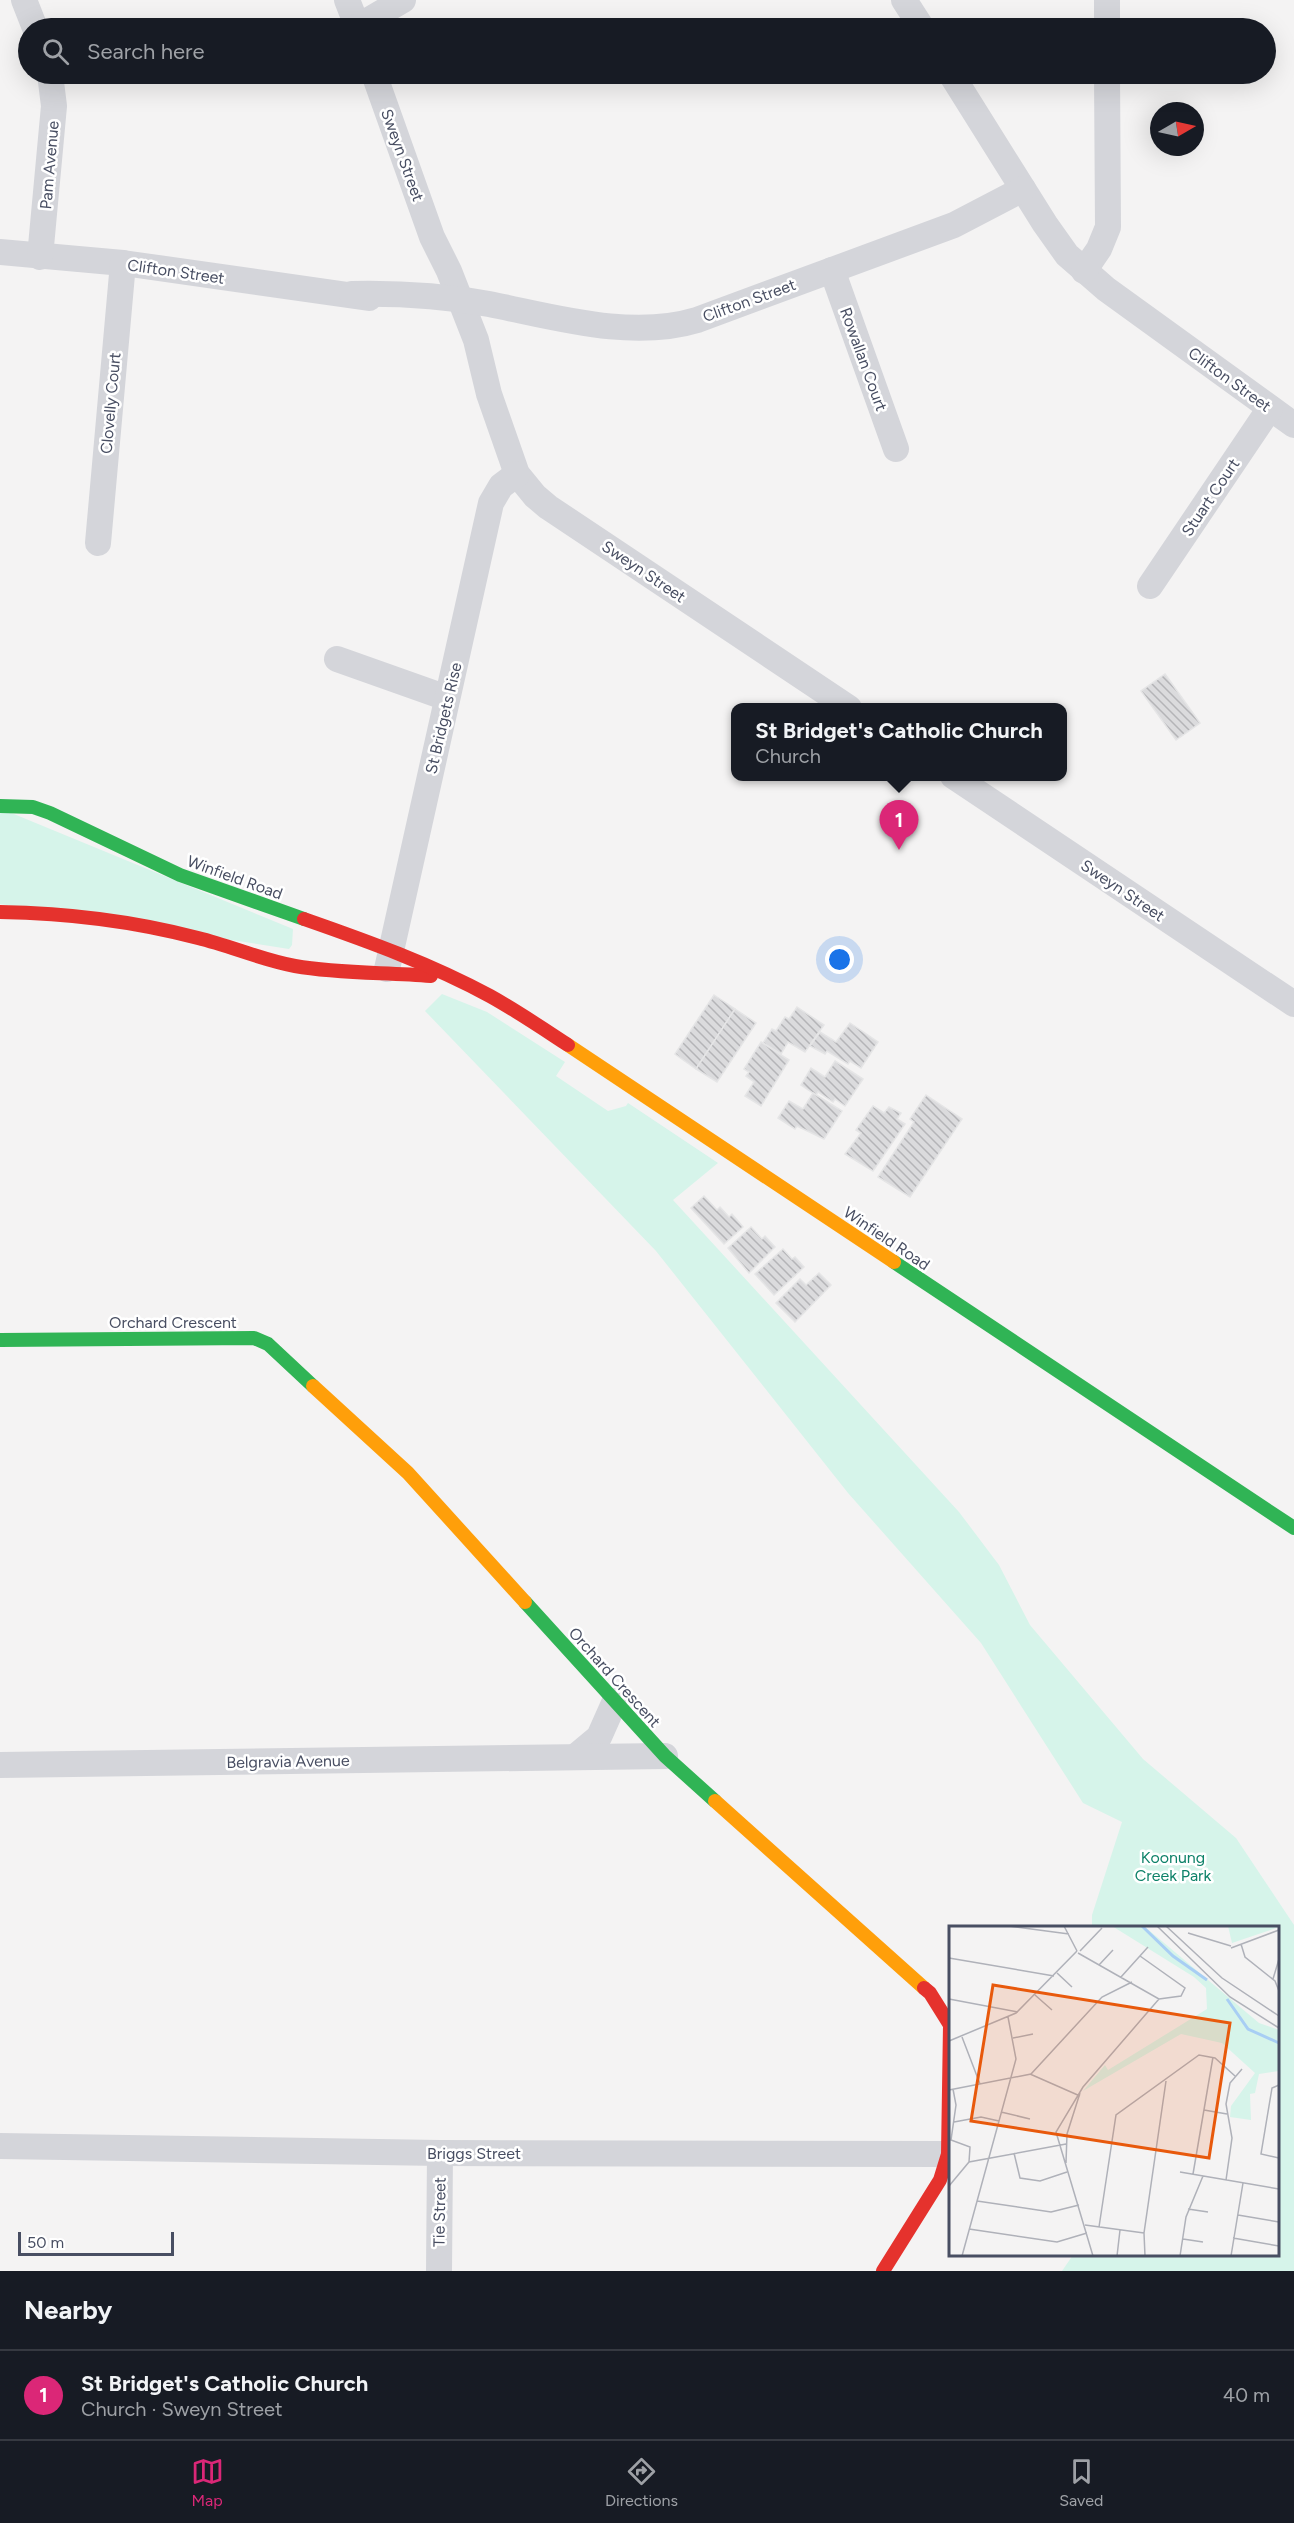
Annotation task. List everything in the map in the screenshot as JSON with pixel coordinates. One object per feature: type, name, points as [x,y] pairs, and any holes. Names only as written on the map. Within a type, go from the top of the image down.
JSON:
[{"type":"street","points":[[24,0],[31,18]]},
{"type":"street","points":[[347,0],[353,18]]},
{"type":"street","points":[[373,18],[403,0]]},
{"type":"street","points":[[904,0],[916,18]]},
{"type":"street","points":[[1107,0],[1107,18]]},
{"type":"street","name":"Pam Avenue","points":[[40,257],[54,106],[51,84]]},
{"type":"street","name":"Sweyn Street","points":[[378,84],[432,237],[438,273],[457,306],[469,355],[489,394],[518,474],[535,496],[548,507],[842,703]]},
{"type":"street","points":[[957,84],[1030,200]]},
{"type":"street","points":[[1075,263],[1107,199],[1107,84]]},
{"type":"street","name":"Clifton Street","points":[[0,252],[123,263],[457,306],[498,317],[536,316],[632,327],[671,327],[697,320],[954,225],[1030,200],[1075,263],[1294,425]]},
{"type":"street","name":"Clovelly Court","points":[[98,543],[123,263]]},
{"type":"street","name":"Rowallan Court","points":[[832,270],[896,449]]},
{"type":"street","name":"Stuart Court","points":[[1150,586],[1270,408]]},
{"type":"street","name":"St Bridgets Rise","points":[[388,961],[491,503],[501,486],[518,474]]},
{"type":"street","points":[[337,659],[447,698]]},
{"type":"street","name":"Sweyn Street","points":[[959,781],[1294,1004]]},
{"type":"street","name":"Winfield Road","points":[[0,806],[33,807],[50,813],[161,867],[388,961],[460,980],[529,1019],[1294,1528]]},
{"type":"street","name":"Winfield Road","points":[[0,912],[56,915],[131,924],[191,936],[293,966],[316,970],[388,961],[460,980]]},
{"type":"street","name":"Orchard Crescent","points":[[0,1340],[234,1337],[255,1338],[268,1344],[408,1473],[665,1756],[930,1993],[949,2023]]},
{"type":"street","points":[[575,1757],[599,1737],[615,1701]]},
{"type":"street","name":"Belgravia Avenue","points":[[0,1765],[665,1756]]},
{"type":"street","name":"Orchard Crescent","points":[[883,2271],[940,2180],[948,2154],[949,2090]]},
{"type":"street","name":"Briggs Street","points":[[0,2146],[440,2153],[948,2154]]},
{"type":"street","name":"Tie Street","points":[[438,2271],[440,2153]]},
{"type":"green space","points":[[9,812],[293,929],[292,945],[289,949],[0,904],[0,813]]},
{"type":"green space","name":"Koonung Creek Park","points":[[442,994],[487,1012],[565,1062],[556,1076],[608,1111],[626,1106],[628,1103],[718,1163],[673,1200],[959,1512],[999,1565],[1030,1625],[1143,1759],[1236,1838],[1294,1925],[1294,2271],[1062,2271],[1072,2256],[1279,2256],[1279,1926],[1092,1926],[1092,1915],[1122,1822],[1083,1803],[981,1643],[848,1493],[656,1251],[425,1011]]},
{"type":"building","points":[[1165,674],[1200,723],[1176,740],[1141,691]]},
{"type":"building","points":[[714,995],[735,1009],[696,1069],[675,1054]]},
{"type":"building","points":[[797,1007],[824,1025],[805,1052],[788,1042],[781,1054],[763,1043],[772,1029],[776,1031],[785,1017],[789,1019]]},
{"type":"building","points":[[735,1009],[756,1023],[717,1082],[696,1069]]},
{"type":"building","points":[[850,1023],[878,1042],[861,1068],[850,1061],[848,1064],[827,1051],[825,1054],[810,1046],[820,1032],[836,1042]]},
{"type":"building","points":[[761,1042],[789,1060],[761,1106],[745,1096],[754,1082],[746,1076],[749,1072],[744,1069]]},
{"type":"building","points":[[835,1061],[863,1079],[845,1106],[835,1099],[833,1102],[818,1092],[816,1095],[801,1085],[811,1068],[825,1077]]},
{"type":"building","points":[[813,1093],[842,1111],[824,1139],[797,1126],[795,1129],[778,1118],[789,1101],[803,1109]]},
{"type":"building","points":[[926,1095],[962,1119],[910,1197],[878,1177],[914,1122],[910,1119]]},
{"type":"building","points":[[873,1106],[884,1113],[889,1107],[901,1113],[897,1119],[905,1124],[873,1171],[845,1154],[861,1133],[856,1130]]},
{"type":"building","points":[[704,1196],[717,1210],[720,1207],[729,1217],[732,1214],[743,1227],[724,1244],[691,1208]]},
{"type":"building","points":[[751,1227],[762,1239],[765,1236],[775,1247],[749,1273],[728,1248]]},
{"type":"building","points":[[783,1249],[804,1267],[774,1295],[755,1274]]},
{"type":"building","points":[[819,1273],[831,1285],[795,1322],[776,1303],[800,1279],[806,1285]]},
{"type":"traffic: fast","points":[[0,806],[33,807],[50,813],[180,875],[304,919]]},
{"type":"traffic: fast","points":[[894,1262],[1294,1528]]},
{"type":"traffic: fast","points":[[0,1340],[254,1338],[268,1344],[313,1386]]},
{"type":"traffic: fast","points":[[525,1602],[665,1756],[715,1801]]},
{"type":"traffic: slow","points":[[568,1045],[894,1262]]},
{"type":"traffic: slow","points":[[313,1386],[408,1473],[525,1602]]},
{"type":"traffic: slow","points":[[715,1801],[924,1988]]},
{"type":"traffic: jam","points":[[0,912],[75,916],[149,927],[312,969],[431,976]]},
{"type":"traffic: jam","points":[[304,919],[398,954],[468,984],[568,1045]]},
{"type":"traffic: jam","points":[[924,1988],[930,1993],[949,2023]]},
{"type":"traffic: jam","points":[[883,2271],[940,2180],[948,2154],[949,2090]]},
{"type":"place","name":"St Bridget's Catholic Church","points":[[899,850]]}]
